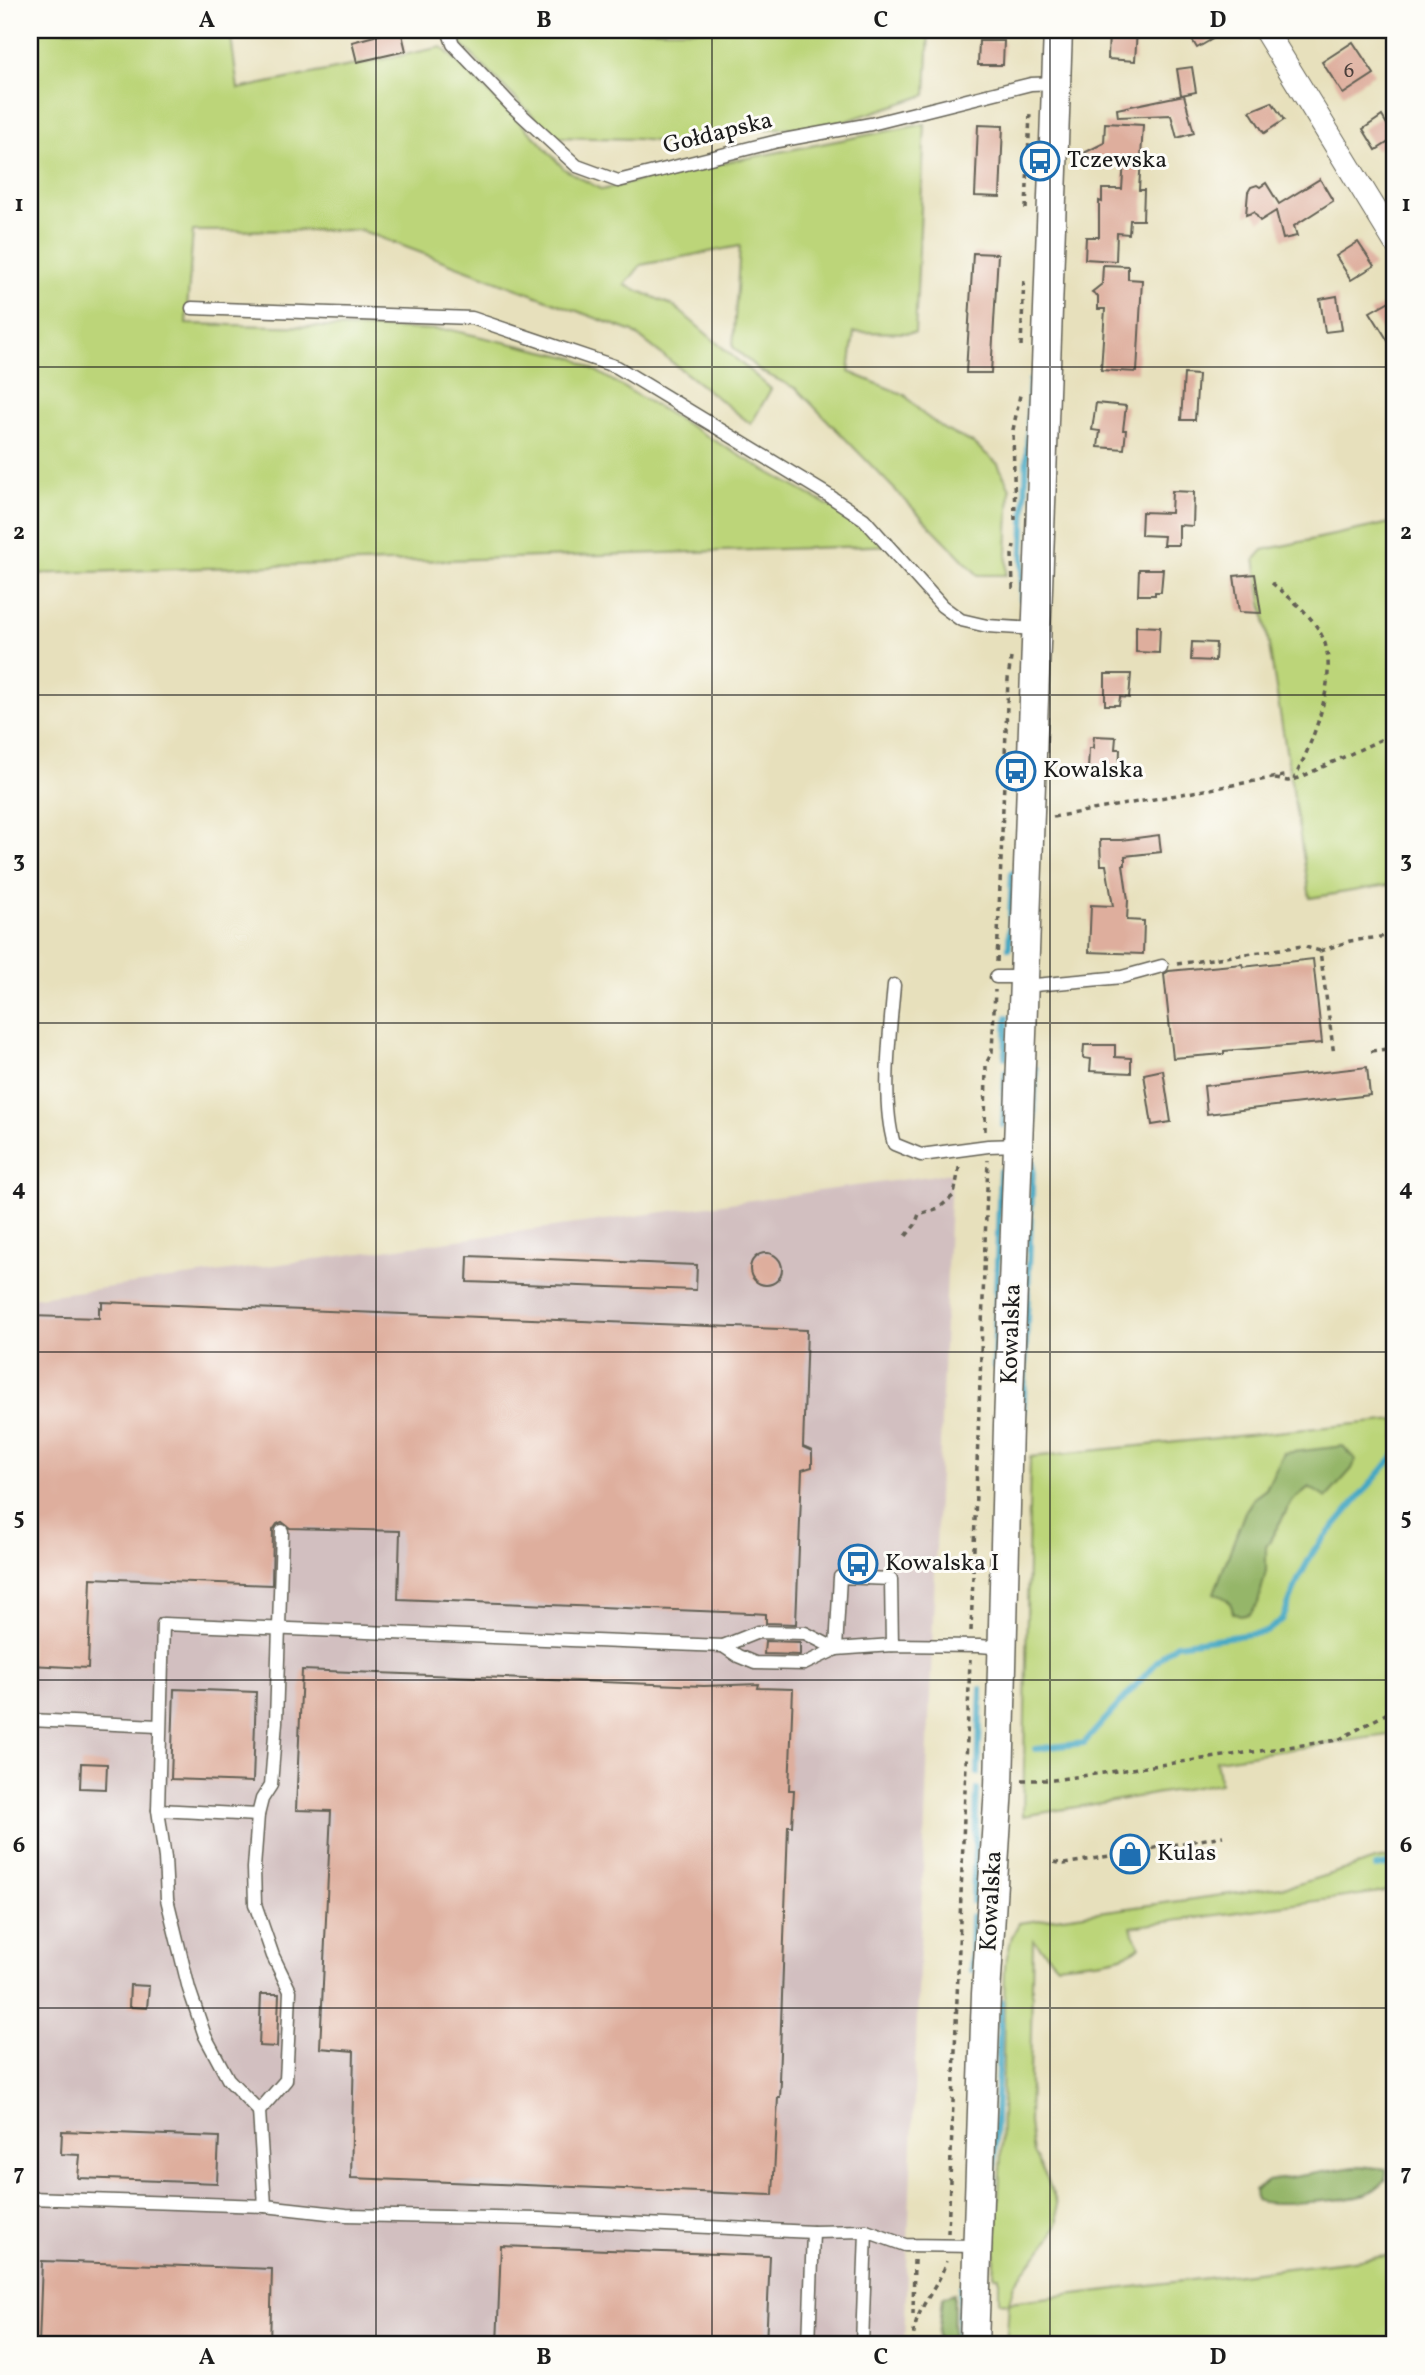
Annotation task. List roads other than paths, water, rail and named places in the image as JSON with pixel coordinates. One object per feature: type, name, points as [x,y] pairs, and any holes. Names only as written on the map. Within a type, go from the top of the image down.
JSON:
[{"type":"street","name":"Kowalska","points":[[974,2345],[986,1994],[999,1779],[1008,1425],[1030,818],[1026,629],[1043,83],[1058,30]]},
{"type":"street","points":[[1265,30],[1395,242]]},
{"type":"lane","name":"Gołdapska","points":[[448,30],[453,44],[512,106],[577,166],[618,181],[778,141],[871,124],[1043,83]]},
{"type":"lane","points":[[192,308],[472,318],[617,367],[864,519],[942,606],[961,620],[987,626],[1026,629]]},
{"type":"lane","points":[[996,977],[1024,981],[1122,977],[1162,966]]},
{"type":"lane","points":[[894,985],[888,1049],[890,1131],[894,1144],[921,1155],[988,1146],[1019,1145]]},
{"type":"lane","points":[[260,2111],[286,2080],[290,1991],[273,1956],[255,1905],[254,1868],[258,1815],[262,1799],[271,1785],[282,1531]]},
{"type":"lane","points":[[836,1649],[839,1577],[891,1579],[892,1645]]},
{"type":"lane","points":[[265,2206],[260,2111],[228,2079],[205,2036],[189,1989],[167,1899],[166,1858],[158,1810],[158,1726],[163,1624],[723,1646],[758,1632],[805,1633],[836,1649]]},
{"type":"lane","points":[[723,1646],[755,1663],[804,1664],[836,1649],[892,1645],[1003,1648]]},
{"type":"lane","points":[[30,1720],[158,1726]]},
{"type":"lane","points":[[158,1810],[258,1815]]},
{"type":"lane","points":[[30,2198],[265,2206],[346,2215],[539,2218],[813,2232],[866,2231],[905,2245],[978,2246]]},
{"type":"lane","points":[[862,2345],[866,2231]]},
{"type":"lane","points":[[809,2345],[813,2232]]},
{"type":"waterway","points":[[1021,599],[1030,381]]},
{"type":"waterway","points":[[1009,948],[1012,873]]},
{"type":"waterway","points":[[1005,1057],[1007,1017]]},
{"type":"waterway","points":[[1033,1147],[1036,1069]]},
{"type":"waterway","points":[[1003,1125],[1005,1072]]},
{"type":"waterway","points":[[1023,1421],[1033,1162]]},
{"type":"waterway","points":[[994,1366],[1000,1171]]},
{"type":"waterway","points":[[1035,1749],[1084,1743],[1166,1652],[1177,1644],[1266,1632],[1283,1619],[1298,1580],[1314,1550],[1395,1455]]},
{"type":"waterway","points":[[978,1773],[981,1689]]},
{"type":"waterway","points":[[973,1902],[977,1789]]},
{"type":"waterway","points":[[1376,1867],[1395,1864]]},
{"type":"waterway","points":[[971,1970],[972,1917]]},
{"type":"waterway","points":[[993,2186],[1001,2001]]},
{"type":"waterway","points":[[958,2345],[961,2287]]},
{"type":"place","name":"Tczewska","points":[[1040,161]]},
{"type":"place","name":"Kowalska","points":[[1016,771]]},
{"type":"place","name":"Kowalska I","points":[[858,1564]]},
{"type":"place","name":"Kulas","points":[[1130,1854]]}]
